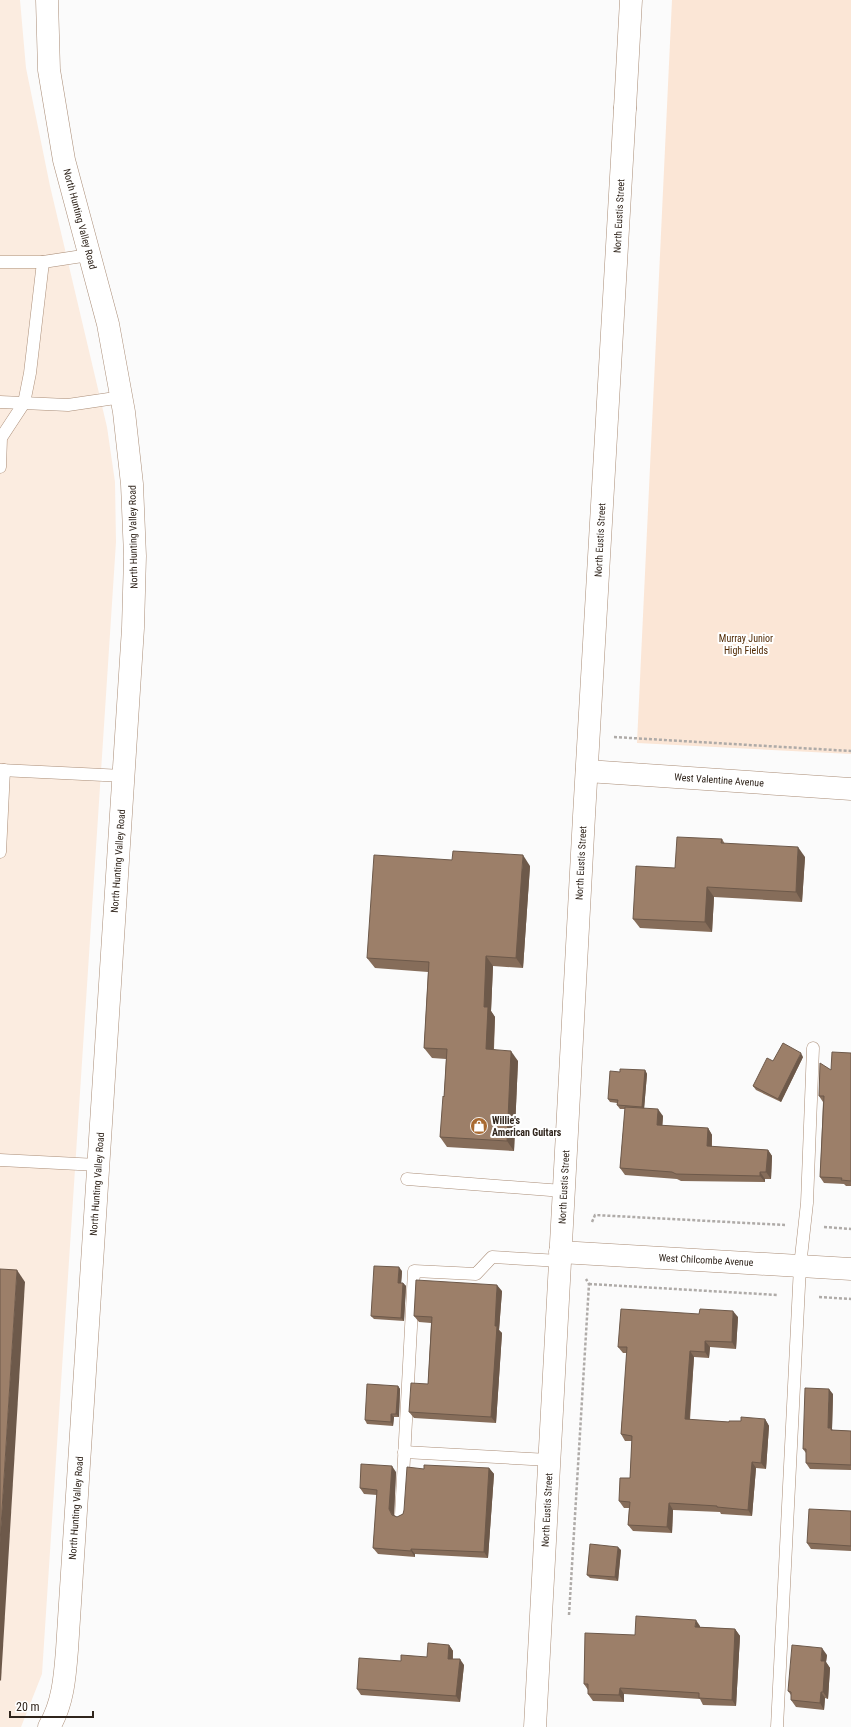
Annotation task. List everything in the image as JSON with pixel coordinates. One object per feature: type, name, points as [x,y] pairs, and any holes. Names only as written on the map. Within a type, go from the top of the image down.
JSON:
[{"type":"street","name":"North Hunting Valley Road","points":[[47,0],[49,70],[64,160],[108,324],[122,397],[132,484],[135,556],[133,628],[124,776],[66,1664],[64,1686],[53,1721],[49,1727]]},
{"type":"street","name":"North Eustis Street","points":[[535,1727],[563,1191],[631,0]]},
{"type":"street","name":"West Valentine Avenue","points":[[587,771],[851,789]]},
{"type":"street","name":"West Chilcombe Avenue","points":[[560,1256],[851,1269]]},
{"type":"lane","points":[[0,262],[43,262],[89,254]]},
{"type":"lane","points":[[0,468],[2,438],[24,403],[30,373],[43,262]]},
{"type":"lane","points":[[0,402],[68,406],[122,397]]},
{"type":"lane","points":[[0,852],[2,770],[124,776]]},
{"type":"lane","points":[[778,1727],[800,1266],[804,1226],[813,1048]]},
{"type":"lane","points":[[0,1160],[98,1165]]},
{"type":"lane","points":[[407,1179],[563,1191]]},
{"type":"lane","points":[[401,1515],[414,1271],[476,1274],[492,1257],[560,1256]]},
{"type":"lane","points":[[404,1452],[549,1460]]},
{"type":"path","points":[[610,737],[851,751]]},
{"type":"path","points":[[592,1222],[595,1215],[851,1229]]},
{"type":"path","points":[[568,1616],[588,1284],[583,1273]]},
{"type":"path","points":[[588,1284],[851,1299]]},
{"type":"shaded area","points":[[0,0],[20,0],[26,68],[50,186],[107,427],[115,482],[116,542],[42,1674],[21,1727],[0,1727]]},
{"type":"green space","name":"Murray Junior High Fields","points":[[672,0],[851,0],[851,754],[637,743]]},
{"type":"building","points":[[677,837],[722,839],[721,843],[798,847],[796,892],[707,887],[705,922],[633,919],[636,866],[675,868]]},
{"type":"building","points":[[453,851],[523,855],[516,958],[486,956],[484,1007],[488,1007],[486,1049],[511,1051],[507,1141],[440,1137],[447,1049],[424,1048],[429,962],[367,958],[374,855],[452,860]]},
{"type":"building","points":[[783,1043],[801,1053],[778,1099],[753,1086],[767,1058],[773,1061]]},
{"type":"building","points":[[832,1052],[851,1053],[851,1181],[841,1180],[842,1178],[820,1177],[824,1096],[819,1096],[820,1063],[831,1070]]},
{"type":"building","points":[[620,1069],[645,1070],[642,1107],[617,1105],[618,1100],[608,1099],[610,1071],[620,1072]]},
{"type":"building","points":[[625,1107],[658,1109],[657,1125],[708,1128],[707,1146],[768,1150],[766,1172],[760,1172],[760,1176],[676,1174],[672,1172],[620,1168]]},
{"type":"building","points":[[374,1266],[399,1267],[398,1283],[403,1283],[401,1318],[371,1316]]},
{"type":"building","points":[[0,1269],[17,1270],[0,1543]]},
{"type":"building","points":[[416,1280],[497,1285],[495,1326],[497,1326],[491,1417],[409,1412],[411,1383],[428,1384],[432,1317],[414,1316]]},
{"type":"building","points":[[621,1309],[699,1314],[700,1309],[733,1311],[732,1342],[705,1341],[705,1352],[690,1351],[685,1419],[729,1422],[741,1421],[741,1417],[765,1419],[761,1463],[752,1462],[748,1510],[717,1506],[669,1503],[667,1527],[628,1525],[630,1502],[619,1501],[620,1478],[630,1478],[632,1436],[621,1434],[627,1347],[618,1347]]},
{"type":"building","points":[[367,1384],[398,1386],[396,1414],[391,1414],[391,1422],[365,1420]]},
{"type":"building","points":[[805,1388],[829,1389],[828,1428],[831,1428],[831,1430],[851,1431],[851,1465],[806,1463],[806,1449],[803,1449]]},
{"type":"building","points":[[361,1464],[392,1466],[389,1509],[392,1515],[397,1517],[403,1514],[404,1510],[407,1467],[424,1469],[424,1465],[489,1468],[484,1552],[411,1549],[411,1551],[373,1548],[377,1490],[360,1488]]},
{"type":"building","points":[[809,1509],[851,1511],[851,1546],[807,1543]]},
{"type":"building","points":[[590,1544],[618,1547],[615,1577],[587,1575]]},
{"type":"building","points":[[636,1616],[696,1620],[695,1627],[735,1629],[732,1700],[699,1698],[699,1693],[620,1688],[619,1695],[588,1694],[588,1684],[584,1684],[585,1633],[635,1635]]},
{"type":"building","points":[[428,1643],[449,1645],[448,1659],[460,1659],[456,1696],[357,1689],[359,1658],[401,1661],[401,1655],[427,1657]]},
{"type":"building","points":[[792,1645],[822,1648],[821,1661],[825,1661],[823,1692],[821,1692],[820,1703],[791,1700],[791,1692],[788,1691]]},
{"type":"place","name":"Willie's American Guitars","points":[[479,1126]]}]
